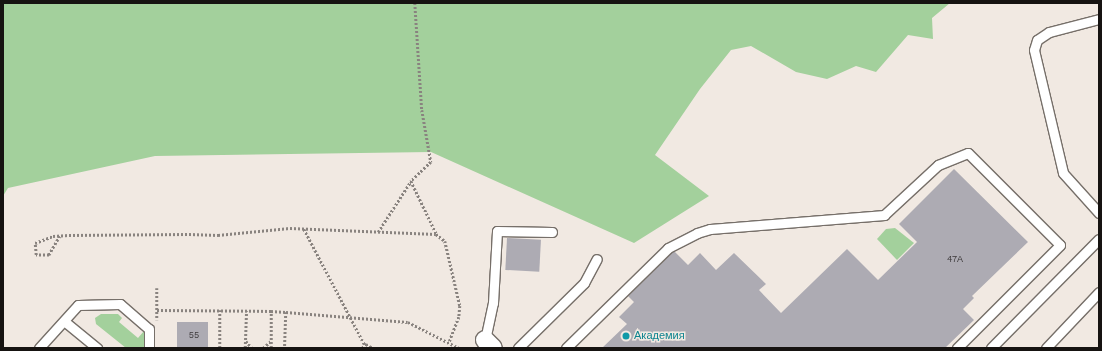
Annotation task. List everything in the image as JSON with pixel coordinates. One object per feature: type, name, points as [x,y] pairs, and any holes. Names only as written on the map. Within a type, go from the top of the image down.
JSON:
[{"type":"lane","points":[[1099,19],[1048,32],[1037,40],[1034,50],[1035,67],[1063,173],[1099,213]]},
{"type":"lane","points":[[566,348],[668,248],[697,233],[710,229],[884,215],[938,164],[968,153],[1060,245],[956,348]]},
{"type":"lane","points":[[489,344],[497,230],[552,232]]},
{"type":"lane","points":[[990,348],[1099,240]]},
{"type":"lane","points":[[518,348],[584,283],[597,259]]},
{"type":"lane","points":[[1046,348],[1099,292]]},
{"type":"lane","points":[[38,348],[78,305],[120,304],[149,328],[149,348]]},
{"type":"lane","points":[[64,321],[97,348]]},
{"type":"path","points":[[378,232],[411,181],[431,162],[422,110],[416,3]]},
{"type":"path","points":[[411,181],[436,234],[445,241],[460,306],[459,317],[450,343]]},
{"type":"path","points":[[60,236],[49,255],[36,255],[34,246],[38,240],[60,236],[218,235],[303,228],[436,234]]},
{"type":"path","points":[[303,228],[352,317],[365,345],[373,348]]},
{"type":"path","points":[[157,310],[271,311],[408,322],[459,348]]},
{"type":"path","points":[[220,310],[220,348]]},
{"type":"path","points":[[245,348],[246,311]]},
{"type":"path","points":[[271,311],[271,348]]},
{"type":"path","points":[[285,348],[286,312]]},
{"type":"path","points":[[246,341],[252,348]]},
{"type":"path","points":[[263,348],[271,341]]},
{"type":"path","points":[[362,348],[365,345]]},
{"type":"green space","points":[[3,3],[950,3],[932,18],[933,39],[908,35],[876,72],[856,66],[827,79],[796,72],[751,46],[731,50],[700,89],[655,155],[709,196],[634,243],[431,152],[155,156],[8,188],[3,196]]},
{"type":"green space","points":[[895,228],[914,243],[897,260],[877,239],[886,229]]},
{"type":"green space","points":[[101,314],[118,314],[122,318],[119,322],[138,338],[144,331],[146,348],[126,348],[96,324],[95,318]]},
{"type":"building","points":[[954,169],[1028,242],[972,296],[974,298],[963,309],[974,320],[945,348],[602,348],[627,324],[619,317],[634,302],[628,296],[674,251],[688,265],[700,253],[716,270],[734,253],[766,284],[759,290],[781,313],[847,249],[878,280],[917,242],[899,224]]},
{"type":"building","points":[[507,238],[541,240],[539,272],[505,270]]},
{"type":"building","points":[[177,322],[208,322],[208,348],[177,348]]},
{"type":"place","name":"Академия","points":[[626,336]]}]
